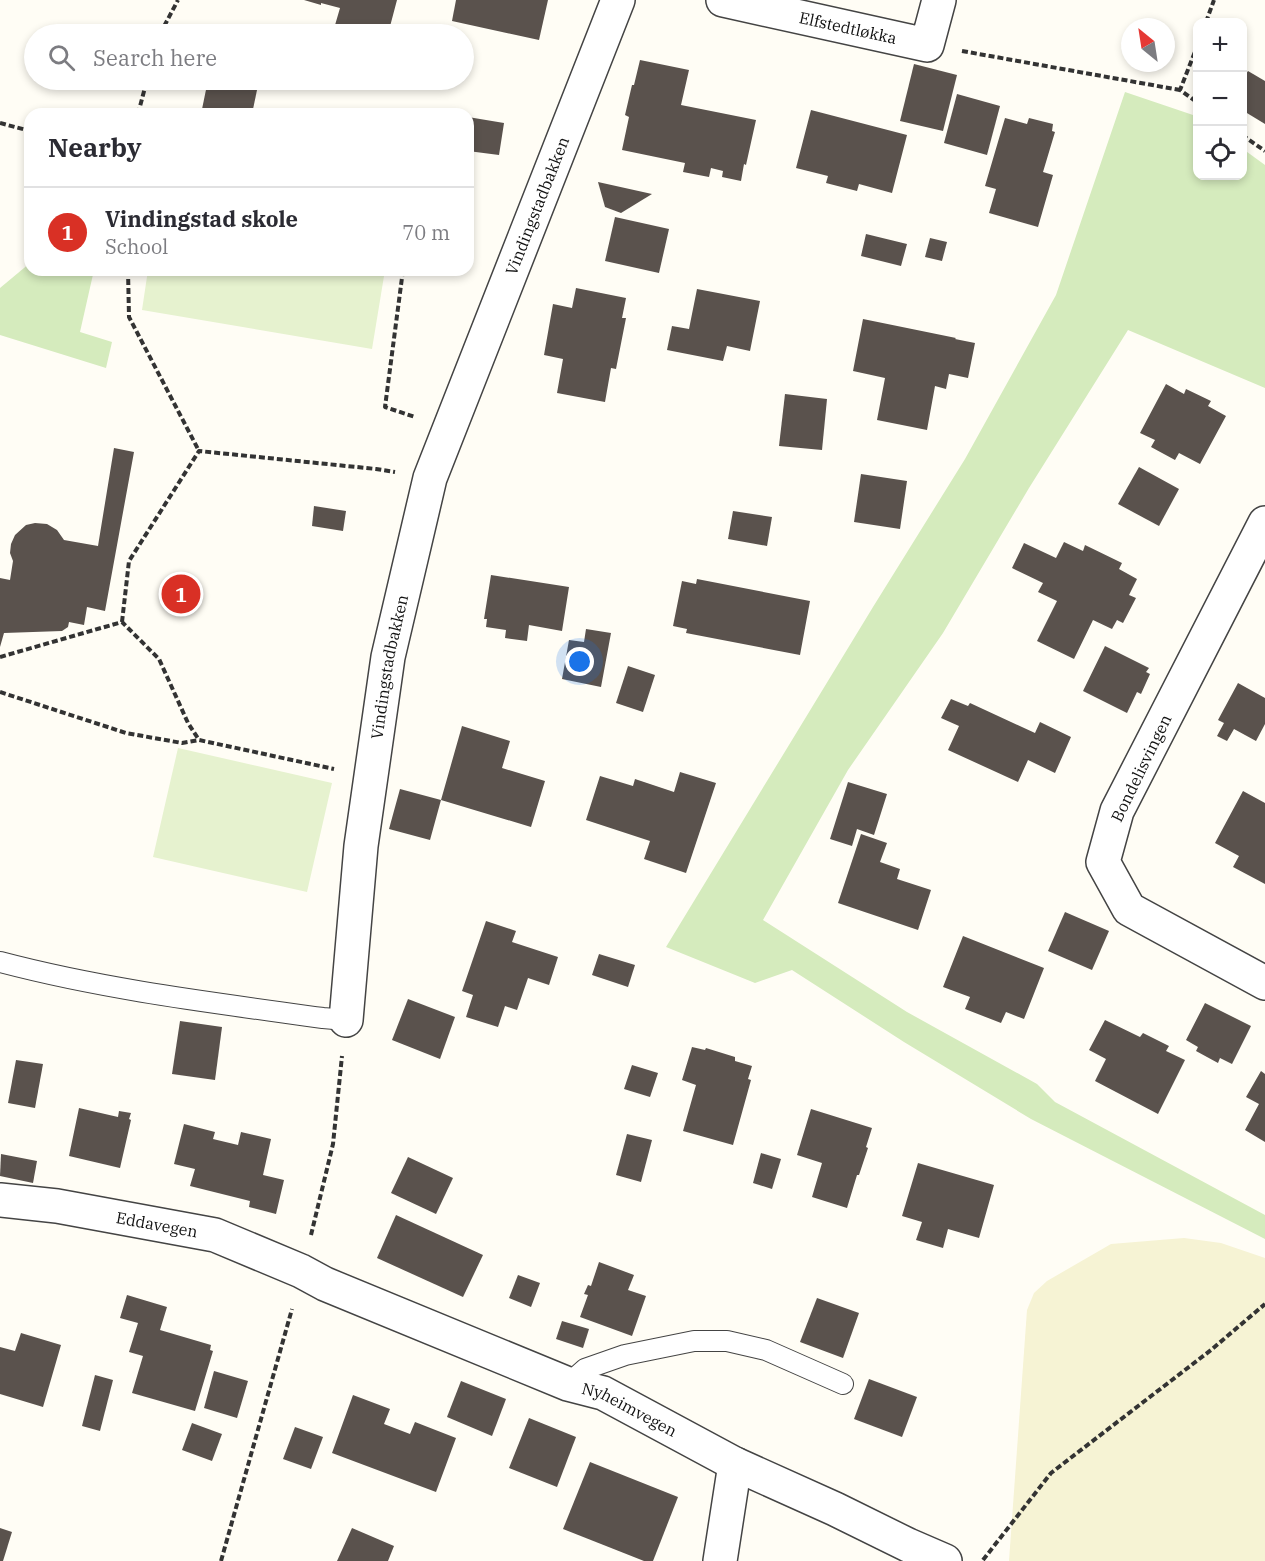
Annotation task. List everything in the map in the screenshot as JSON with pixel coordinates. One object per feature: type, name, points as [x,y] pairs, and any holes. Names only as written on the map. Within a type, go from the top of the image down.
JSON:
[{"type":"street","name":"Vindingstadbakken","points":[[346,1020],[361,846],[388,657],[430,478],[618,0]]},
{"type":"street","name":"Elfstedtløkka","points":[[723,0],[927,45]]},
{"type":"street","points":[[927,45],[939,0]]},
{"type":"street","name":"Bondelisvingen","points":[[1265,524],[1117,811],[1103,862],[1129,909],[1265,983]]},
{"type":"street","name":"Eddavegen","points":[[0,1200],[57,1206],[215,1235],[306,1275]]},
{"type":"street","name":"Nyheimvegen","points":[[306,1275],[568,1384],[603,1393],[735,1464],[945,1561]]},
{"type":"street","points":[[720,1561],[735,1464]]},
{"type":"lane","name":"Vindingstadbakken","points":[[0,962],[51,976],[141,993],[346,1020]]},
{"type":"lane","points":[[568,1384],[585,1369],[625,1355],[694,1341],[727,1341],[765,1350],[843,1384]]},
{"type":"path","points":[[165,24],[177,0]]},
{"type":"path","points":[[1207,18],[1214,0]]},
{"type":"path","points":[[927,45],[1180,90],[1193,100]]},
{"type":"path","points":[[1180,90],[1193,55]]},
{"type":"path","points":[[140,108],[144,90]]},
{"type":"path","points":[[0,123],[24,129]]},
{"type":"path","points":[[1247,138],[1265,150]]},
{"type":"path","points":[[128,276],[129,317],[199,451]]},
{"type":"path","points":[[402,276],[385,407],[449,427]]},
{"type":"path","points":[[199,451],[376,469],[430,478]]},
{"type":"path","points":[[122,622],[129,561],[199,451]]},
{"type":"path","points":[[0,657],[122,622]]},
{"type":"path","points":[[122,622],[159,659],[188,723],[199,740]]},
{"type":"path","points":[[0,692],[126,733],[182,743],[199,740],[371,777]]},
{"type":"path","points":[[982,1561],[1051,1473],[1211,1350],[1265,1304]]},
{"type":"shaded area","points":[[1184,1238],[1221,1243],[1265,1258],[1265,1561],[1009,1561],[1027,1310],[1034,1293],[1047,1281],[1111,1244]]},
{"type":"green space","points":[[1125,92],[1193,115],[1193,180],[1247,180],[1247,152],[1265,165],[1265,388],[1128,330],[1029,488],[943,633],[848,770],[763,920],[907,1012],[1037,1084],[1055,1102],[1265,1215],[1265,1239],[1031,1119],[904,1042],[792,970],[755,983],[666,947],[965,459],[1056,295]]},
{"type":"green space","points":[[24,268],[24,276],[93,276],[80,332],[112,342],[106,368],[0,335],[0,288]]},
{"type":"green space","points":[[147,276],[384,276],[372,349],[142,310]]},
{"type":"green space","points":[[178,748],[332,783],[307,892],[153,857]]},
{"type":"building","points":[[304,0],[397,0],[391,24],[335,24],[340,8],[321,3],[321,5]]},
{"type":"building","points":[[456,0],[548,0],[539,40],[452,21]]},
{"type":"building","points":[[640,60],[689,70],[681,105],[756,120],[741,181],[722,177],[723,171],[711,168],[709,177],[683,172],[685,163],[622,150],[629,117],[625,115]]},
{"type":"building","points":[[914,64],[957,75],[943,131],[900,121]]},
{"type":"building","points":[[1247,72],[1265,81],[1265,124],[1247,113]]},
{"type":"building","points":[[206,90],[257,90],[253,108],[202,108]]},
{"type":"building","points":[[957,94],[1000,106],[987,155],[944,143]]},
{"type":"building","points":[[811,110],[907,135],[892,193],[859,184],[857,191],[826,183],[828,176],[796,168]]},
{"type":"building","points":[[474,118],[504,123],[499,155],[474,152]]},
{"type":"building","points":[[1005,118],[1027,124],[1029,118],[1053,124],[1052,131],[1055,132],[1043,172],[1053,175],[1038,227],[989,213],[996,189],[985,186]]},
{"type":"building","points":[[598,182],[652,194],[621,213],[605,207]]},
{"type":"building","points":[[615,217],[669,229],[659,273],[605,261]]},
{"type":"building","points":[[866,234],[907,244],[901,266],[861,256]]},
{"type":"building","points":[[930,238],[947,242],[942,261],[925,257]]},
{"type":"building","points":[[576,288],[626,298],[622,318],[626,318],[616,369],[611,368],[605,402],[557,393],[563,359],[544,355],[553,304],[572,308]]},
{"type":"building","points":[[697,289],[760,301],[750,351],[727,346],[723,361],[667,350],[672,326],[689,329]]},
{"type":"building","points":[[863,319],[975,343],[968,378],[949,374],[946,389],[935,386],[927,430],[877,420],[885,378],[853,371]]},
{"type":"building","points":[[1166,384],[1184,394],[1186,389],[1211,401],[1208,406],[1226,416],[1200,464],[1179,453],[1175,460],[1151,447],[1155,440],[1140,433]]},
{"type":"building","points":[[785,394],[827,399],[822,450],[779,446]]},
{"type":"building","points":[[114,448],[134,452],[105,611],[87,607],[84,625],[69,622],[68,627],[62,631],[4,633],[0,647],[0,578],[10,580],[13,561],[10,553],[11,544],[15,535],[26,525],[47,524],[57,530],[64,540],[98,546]]},
{"type":"building","points":[[1139,467],[1179,489],[1159,526],[1118,504]]},
{"type":"building","points":[[861,474],[907,481],[900,529],[854,522]]},
{"type":"building","points":[[314,506],[346,511],[343,531],[312,526]]},
{"type":"building","points":[[733,511],[772,517],[767,546],[728,539]]},
{"type":"building","points":[[1064,542],[1083,551],[1085,545],[1122,563],[1119,569],[1137,579],[1129,595],[1136,598],[1123,623],[1117,620],[1112,629],[1093,620],[1074,659],[1037,641],[1057,601],[1038,592],[1043,583],[1012,568],[1024,543],[1056,558]]},
{"type":"building","points":[[491,575],[569,587],[562,631],[529,625],[527,641],[505,638],[506,630],[486,627],[487,619],[484,619]]},
{"type":"building","points":[[697,579],[810,601],[800,655],[686,633],[687,629],[673,626],[682,581],[696,584]]},
{"type":"building","points":[[586,629],[611,633],[601,687],[562,679],[569,640],[584,642]]},
{"type":"building","points":[[1105,646],[1149,668],[1146,672],[1150,674],[1141,694],[1137,692],[1127,713],[1083,691]]},
{"type":"building","points":[[628,666],[655,675],[643,712],[616,703]]},
{"type":"building","points":[[1238,683],[1265,698],[1265,724],[1256,741],[1234,729],[1227,741],[1217,736],[1224,723],[1218,720]]},
{"type":"building","points":[[951,699],[968,706],[970,703],[1035,733],[1040,722],[1071,737],[1055,773],[1028,760],[1018,782],[948,750],[959,726],[941,718]]},
{"type":"building","points":[[462,726],[510,741],[502,768],[545,781],[531,827],[441,800]]},
{"type":"building","points":[[680,772],[716,783],[686,873],[644,859],[650,841],[586,820],[600,776],[633,786],[635,779],[674,792]]},
{"type":"building","points":[[848,782],[887,794],[874,835],[857,829],[852,846],[830,839]]},
{"type":"building","points":[[400,789],[441,800],[430,840],[389,829]]},
{"type":"building","points":[[1243,791],[1265,803],[1265,884],[1233,867],[1239,856],[1215,843]]},
{"type":"building","points":[[861,834],[887,843],[880,862],[900,869],[897,879],[931,890],[918,930],[838,903]]},
{"type":"building","points":[[1065,912],[1109,931],[1092,970],[1048,951]]},
{"type":"building","points":[[486,921],[516,931],[512,942],[558,957],[549,985],[528,978],[517,1010],[505,1006],[498,1027],[466,1017],[473,995],[462,991]]},
{"type":"building","points":[[963,936],[1044,968],[1024,1019],[1006,1012],[1001,1023],[965,1009],[970,997],[943,987]]},
{"type":"building","points":[[599,954],[635,965],[628,987],[592,975]]},
{"type":"building","points":[[408,999],[455,1017],[440,1059],[392,1040]]},
{"type":"building","points":[[1205,1003],[1251,1026],[1232,1064],[1220,1058],[1218,1063],[1196,1051],[1198,1047],[1186,1040]]},
{"type":"building","points":[[1105,1020],[1140,1037],[1143,1033],[1169,1046],[1166,1051],[1185,1060],[1158,1114],[1095,1081],[1106,1059],[1089,1050]]},
{"type":"building","points":[[180,1021],[222,1027],[215,1080],[172,1074]]},
{"type":"building","points":[[692,1047],[705,1050],[706,1048],[735,1057],[735,1061],[752,1066],[748,1079],[751,1080],[733,1145],[683,1131],[696,1085],[682,1080]]},
{"type":"building","points":[[16,1060],[43,1064],[35,1108],[8,1103]]},
{"type":"building","points":[[632,1065],[658,1073],[650,1097],[624,1089]]},
{"type":"building","points":[[1261,1071],[1265,1074],[1265,1142],[1245,1130],[1259,1104],[1246,1097]]},
{"type":"building","points":[[79,1108],[118,1117],[119,1111],[131,1113],[120,1168],[69,1156]]},
{"type":"building","points":[[811,1109],[872,1128],[866,1147],[868,1148],[847,1208],[812,1197],[822,1163],[797,1155]]},
{"type":"building","points":[[184,1124],[215,1132],[213,1139],[238,1145],[241,1132],[271,1139],[263,1175],[284,1180],[276,1214],[249,1207],[250,1201],[190,1186],[195,1169],[174,1164]]},
{"type":"building","points":[[627,1134],[652,1140],[641,1182],[616,1175]]},
{"type":"building","points":[[761,1153],[781,1159],[772,1189],[753,1183]]},
{"type":"building","points":[[1,1154],[37,1161],[33,1183],[0,1176]]},
{"type":"building","points":[[408,1157],[453,1178],[436,1214],[391,1193]]},
{"type":"building","points":[[918,1163],[994,1185],[979,1238],[948,1229],[943,1248],[916,1240],[922,1222],[902,1216]]},
{"type":"building","points":[[396,1215],[483,1255],[463,1297],[377,1258]]},
{"type":"building","points":[[599,1262],[634,1275],[628,1290],[646,1296],[632,1336],[580,1317],[588,1295],[584,1294],[588,1285],[591,1286]]},
{"type":"building","points":[[518,1275],[540,1283],[531,1307],[509,1298]]},
{"type":"building","points":[[127,1295],[167,1307],[160,1330],[211,1345],[210,1350],[213,1351],[195,1411],[132,1393],[143,1356],[129,1352],[138,1323],[120,1318]]},
{"type":"building","points":[[817,1298],[859,1313],[843,1358],[800,1342]]},
{"type":"building","points":[[562,1321],[589,1329],[583,1348],[556,1339]]},
{"type":"building","points":[[21,1333],[61,1345],[43,1407],[0,1394],[0,1347],[15,1351]]},
{"type":"building","points":[[214,1371],[248,1381],[237,1418],[204,1408]]},
{"type":"building","points":[[95,1375],[113,1380],[100,1431],[82,1426]]},
{"type":"building","points":[[869,1379],[917,1397],[902,1437],[854,1419]]},
{"type":"building","points":[[461,1381],[506,1399],[492,1436],[447,1417]]},
{"type":"building","points":[[353,1395],[390,1409],[384,1424],[410,1434],[415,1422],[456,1438],[436,1492],[332,1453]]},
{"type":"building","points":[[529,1418],[576,1437],[557,1487],[509,1468]]},
{"type":"building","points":[[192,1423],[222,1434],[212,1461],[182,1450]]},
{"type":"building","points":[[295,1427],[323,1437],[311,1469],[283,1459]]},
{"type":"building","points":[[590,1462],[678,1497],[653,1561],[644,1561],[563,1529]]},
{"type":"building","points":[[0,1528],[12,1532],[3,1561],[0,1561]]},
{"type":"building","points":[[352,1528],[394,1546],[388,1561],[337,1561]]},
{"type":"place","name":"Vindingstad skole","points":[[181,594]]}]
